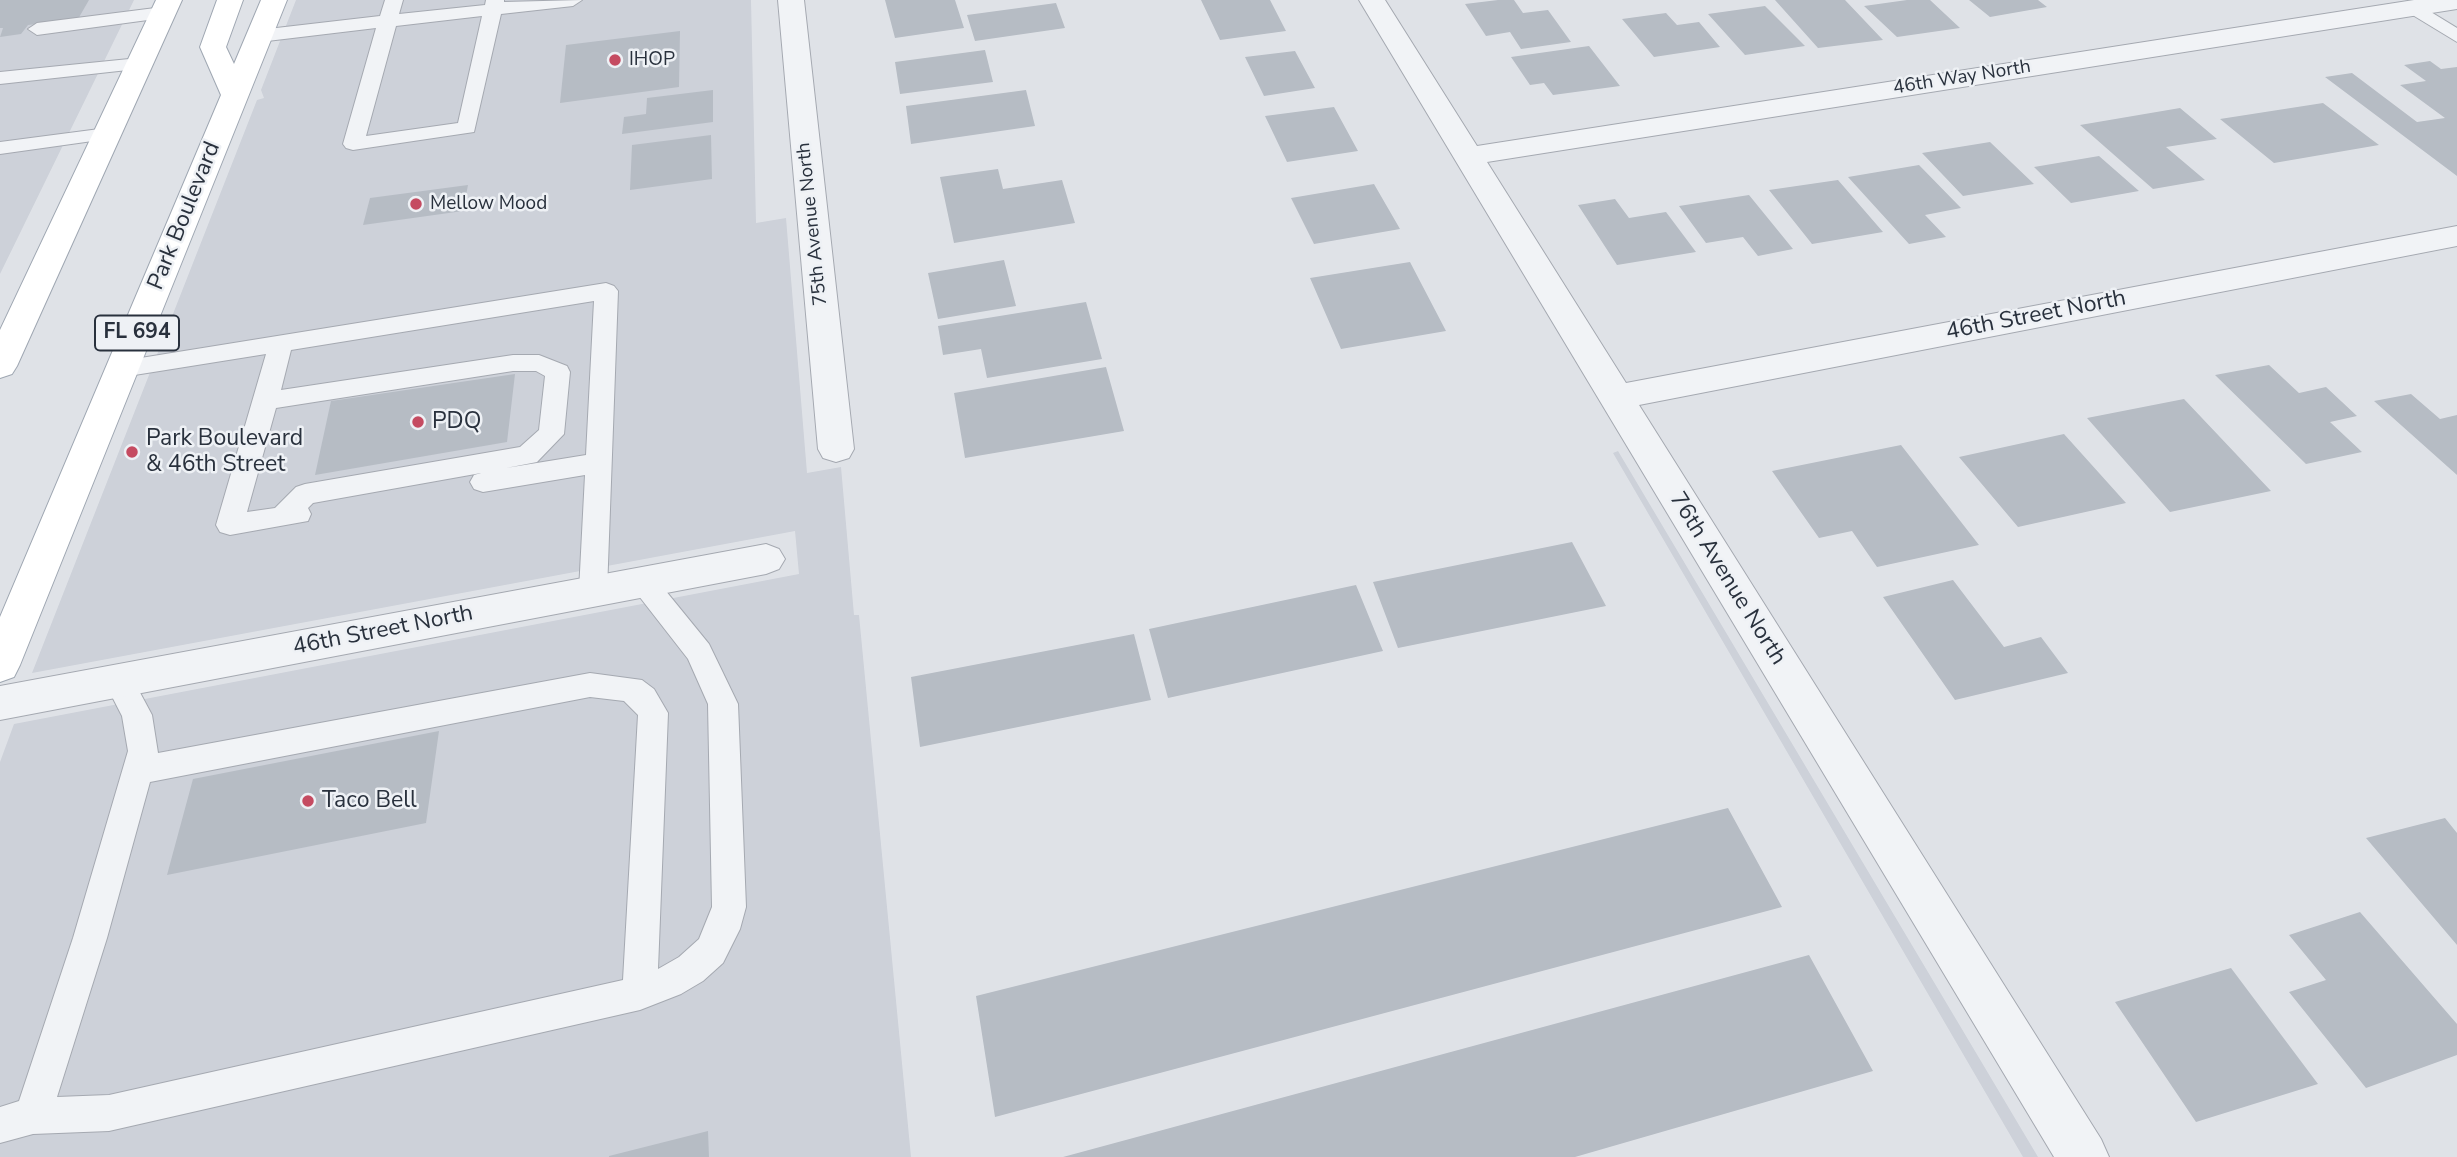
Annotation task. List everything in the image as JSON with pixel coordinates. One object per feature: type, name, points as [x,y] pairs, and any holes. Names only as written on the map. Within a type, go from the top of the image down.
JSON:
[{"type":"main road","points":[[230,0],[213,47],[235,95]]},
{"type":"main road","name":"Park Boulevard","points":[[0,665],[274,0]]},
{"type":"main road","points":[[1,362],[166,7]]},
{"type":"street","name":"75th Avenue North","points":[[791,0],[836,449]]},
{"type":"street","name":"76th Avenue North","points":[[1372,0],[2083,1157]]},
{"type":"street","name":"46th Way North","points":[[1468,156],[2457,1]]},
{"type":"street","name":"46th Street North","points":[[1616,397],[2457,236]]},
{"type":"street","name":"46th Street North","points":[[0,703],[766,559]]},
{"type":"lane","points":[[93,22],[104,0]]},
{"type":"lane","points":[[394,0],[353,144],[467,128],[494,4]]},
{"type":"lane","points":[[259,36],[494,4],[573,0]]},
{"type":"lane","points":[[37,29],[93,22],[166,7]]},
{"type":"lane","points":[[2413,8],[2457,37]]},
{"type":"lane","points":[[0,78],[139,64]]},
{"type":"lane","points":[[0,148],[107,134]]},
{"type":"lane","points":[[122,369],[606,291],[593,591]]},
{"type":"lane","points":[[281,344],[230,526],[597,463]]},
{"type":"lane","points":[[265,401],[513,363],[539,363],[558,372],[551,434],[528,455],[306,494],[282,517]]},
{"type":"lane","points":[[119,681],[137,715],[143,751],[89,938],[16,1121],[109,1113],[640,993],[691,970],[711,951],[723,929],[729,907],[723,704],[699,652],[642,582]]},
{"type":"lane","points":[[137,771],[590,685],[631,689],[643,698],[653,713],[640,993]]},
{"type":"shaded area","points":[[0,0],[134,0],[0,274]]},
{"type":"shaded area","points":[[296,0],[751,0],[756,223],[786,218],[807,473],[841,467],[854,615],[859,615],[911,1157],[0,1157],[0,762],[14,724],[799,574],[795,531],[32,673],[257,100],[264,98],[261,90]]},
{"type":"shaded area","points":[[1618,451],[2038,1157],[2023,1157],[1613,453]]},
{"type":"building","points":[[0,0],[89,0],[78,19],[28,25],[21,34],[0,37],[3,28],[0,28]]},
{"type":"building","points":[[885,0],[955,0],[964,28],[895,38]]},
{"type":"building","points":[[1201,0],[1270,0],[1286,31],[1220,40]]},
{"type":"building","points":[[1514,0],[1523,13],[1548,10],[1571,42],[1521,49],[1510,32],[1486,36],[1465,4]]},
{"type":"building","points":[[1775,0],[1845,0],[1883,40],[1818,48]]},
{"type":"building","points":[[1930,0],[1960,28],[1897,37],[1864,6]]},
{"type":"building","points":[[1969,0],[2038,0],[2047,7],[1990,17]]},
{"type":"building","points":[[1056,3],[1065,28],[975,41],[967,15]]},
{"type":"building","points":[[1765,6],[1805,46],[1745,55],[1708,14]]},
{"type":"building","points":[[1666,13],[1677,25],[1699,22],[1720,47],[1654,57],[1622,19]]},
{"type":"building","points":[[680,31],[679,87],[560,103],[566,45]]},
{"type":"building","points":[[1589,46],[1620,86],[1553,95],[1544,83],[1530,85],[1511,57]]},
{"type":"building","points":[[985,50],[993,82],[900,94],[895,62]]},
{"type":"building","points":[[1295,51],[1315,88],[1264,96],[1245,57]]},
{"type":"building","points":[[2430,61],[2441,69],[2457,67],[2457,176],[2325,77],[2352,73],[2417,122],[2445,118],[2400,85],[2426,81],[2404,65]]},
{"type":"building","points":[[713,90],[713,122],[622,134],[624,117],[646,114],[647,98]]},
{"type":"building","points":[[1026,90],[1035,126],[911,144],[906,106]]},
{"type":"building","points":[[2323,103],[2379,145],[2274,163],[2220,119]]},
{"type":"building","points":[[1334,107],[1358,151],[1287,162],[1265,116]]},
{"type":"building","points":[[2180,108],[2217,139],[2166,147],[2205,180],[2153,189],[2080,125]]},
{"type":"building","points":[[711,135],[712,179],[630,190],[632,145]]},
{"type":"building","points":[[1990,142],[2034,184],[1963,196],[1922,153]]},
{"type":"building","points":[[2099,156],[2139,191],[2071,203],[2034,167]]},
{"type":"building","points":[[1919,165],[1961,208],[1925,215],[1946,237],[1909,244],[1848,177]]},
{"type":"building","points":[[998,169],[1003,189],[1062,180],[1075,223],[954,243],[940,177]]},
{"type":"building","points":[[1838,180],[1883,232],[1812,244],[1769,190]]},
{"type":"building","points":[[1374,184],[1400,229],[1314,244],[1291,198]]},
{"type":"building","name":"Mellow Mood","points":[[468,185],[463,211],[363,225],[370,198]]},
{"type":"building","points":[[1749,195],[1793,249],[1758,256],[1743,237],[1706,243],[1679,206]]},
{"type":"building","points":[[1615,199],[1629,218],[1666,212],[1696,252],[1617,265],[1578,205]]},
{"type":"building","points":[[1004,260],[1016,306],[938,319],[928,273]]},
{"type":"building","points":[[1410,262],[1446,331],[1341,349],[1310,278]]},
{"type":"building","points":[[1086,302],[1102,359],[987,378],[981,349],[943,355],[938,326]]},
{"type":"building","points":[[2269,365],[2299,393],[2326,387],[2357,416],[2330,422],[2362,452],[2306,464],[2215,375]]},
{"type":"building","points":[[1106,367],[1124,431],[965,458],[954,393]]},
{"type":"building","name":"PDQ","points":[[515,374],[507,442],[315,475],[331,401]]},
{"type":"building","points":[[2411,394],[2440,419],[2457,415],[2457,475],[2374,401]]},
{"type":"building","points":[[2184,399],[2271,491],[2170,512],[2087,418]]},
{"type":"building","points":[[2064,434],[2126,503],[2018,527],[1959,457]]},
{"type":"building","points":[[1901,445],[1979,545],[1877,567],[1852,531],[1819,538],[1772,471]]},
{"type":"building","points":[[1572,542],[1606,606],[1398,648],[1373,582]]},
{"type":"building","points":[[1953,580],[2004,647],[2041,637],[2068,673],[1955,700],[1883,597]]},
{"type":"building","points":[[1356,585],[1383,651],[1168,698],[1149,629]]},
{"type":"building","points":[[1134,634],[1151,700],[920,747],[911,677]]},
{"type":"building","name":"Taco Bell","points":[[439,731],[426,823],[167,875],[193,779]]},
{"type":"building","points":[[1728,808],[1782,907],[995,1117],[976,996]]},
{"type":"building","points":[[2445,818],[2457,833],[2457,945],[2366,838]]},
{"type":"building","points":[[2360,912],[2457,1024],[2457,1055],[2366,1088],[2289,992],[2326,980],[2289,935]]},
{"type":"building","points":[[1809,955],[1873,1071],[1575,1157],[1063,1157]]},
{"type":"building","points":[[2231,968],[2318,1084],[2196,1122],[2115,1002]]},
{"type":"building","points":[[708,1131],[709,1157],[609,1157],[609,1156]]},
{"type":"place","name":"IHOP","points":[[615,60]]},
{"type":"place","name":"Mellow Mood","points":[[416,204]]},
{"type":"place","name":"PDQ","points":[[418,422]]},
{"type":"place","name":"Park Boulevard & 46th Street","points":[[132,452]]},
{"type":"place","name":"Taco Bell","points":[[308,801]]}]
